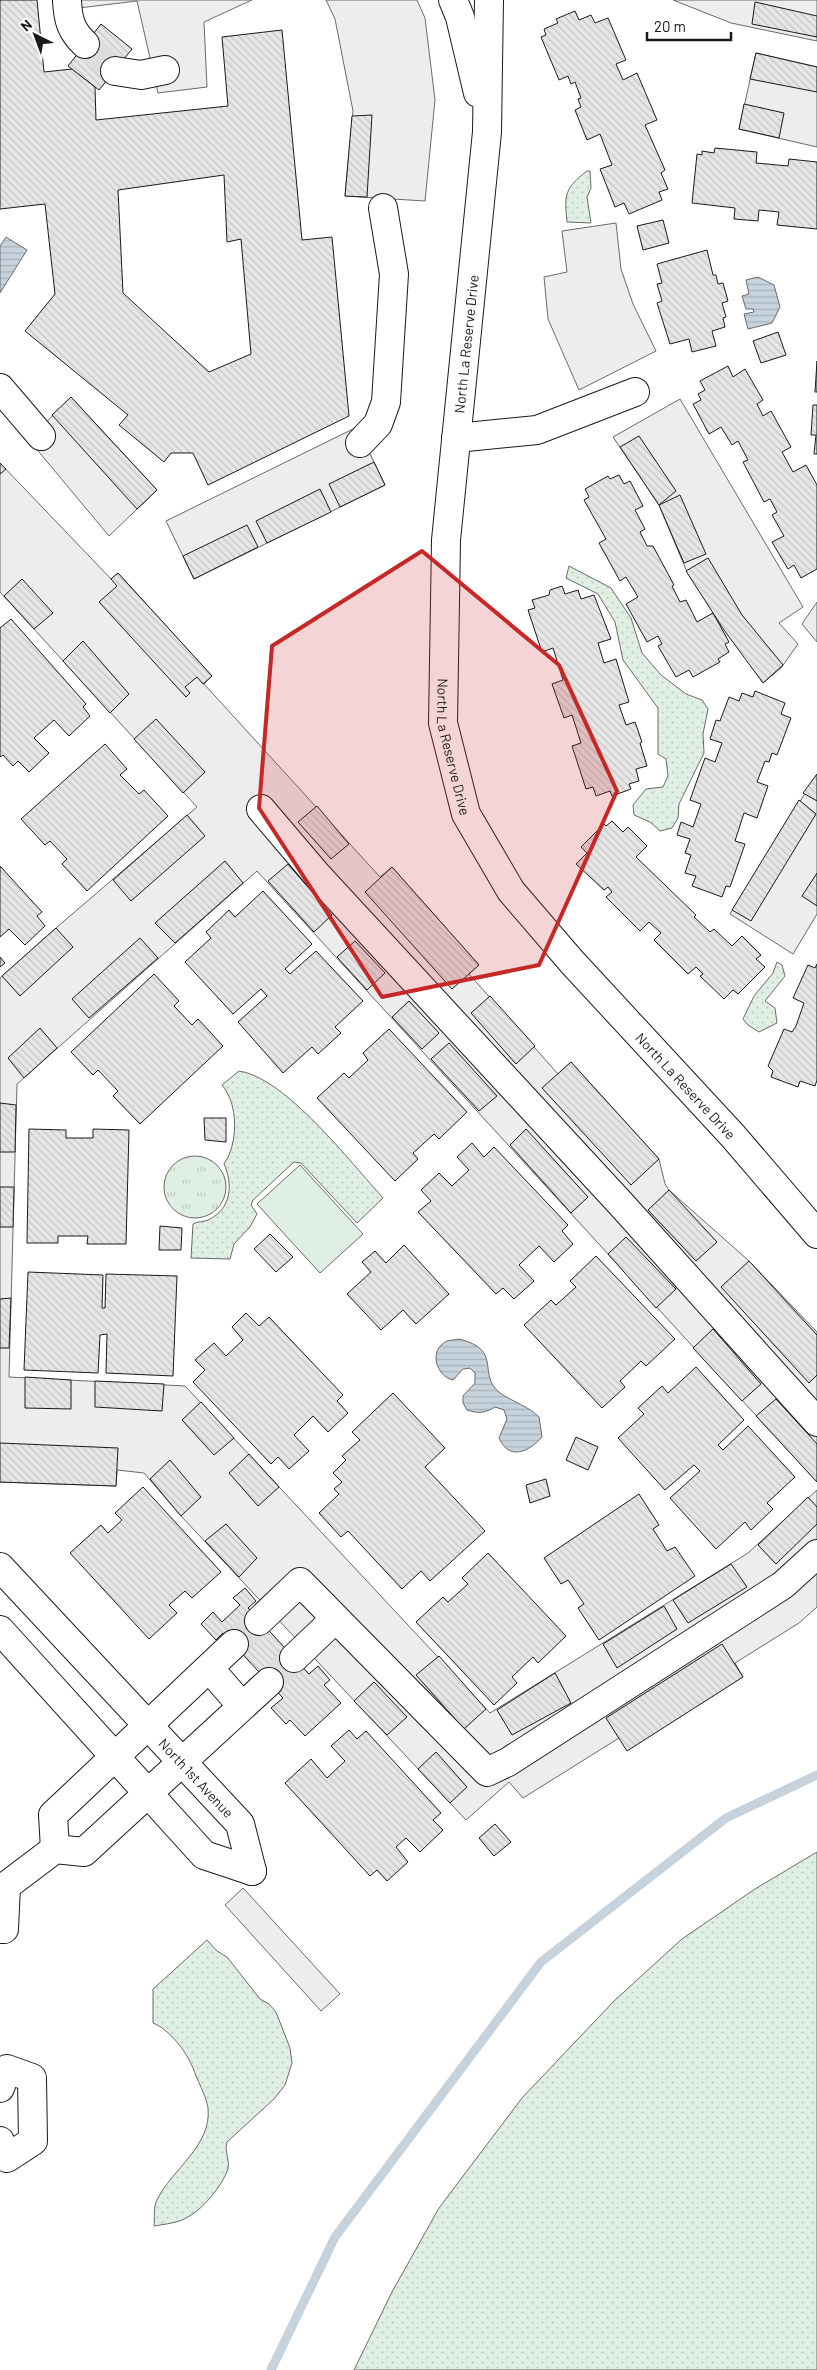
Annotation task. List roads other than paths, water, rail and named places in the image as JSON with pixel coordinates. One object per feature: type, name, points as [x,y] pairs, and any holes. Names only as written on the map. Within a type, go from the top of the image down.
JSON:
[{"type":"street","name":"North La Reserve Drive","points":[[453,0],[460,17],[487,132]]},
{"type":"street","name":"North La Reserve Drive","points":[[489,0],[487,132],[446,540],[443,723],[466,814],[511,891],[572,962],[733,1136],[817,1234]]},
{"type":"street","points":[[67,1],[68,20],[74,34],[85,44]]},
{"type":"street","points":[[114,71],[141,75],[165,70]]},
{"type":"street","points":[[360,443],[378,424],[386,402],[394,274],[383,208]]},
{"type":"street","points":[[0,388],[41,436]]},
{"type":"street","points":[[456,438],[537,430],[635,392]]},
{"type":"street","points":[[261,809],[318,876],[615,1197],[817,1422]]},
{"type":"street","points":[[260,1620],[300,1582],[335,1620],[487,1772],[508,1762],[783,1585],[817,1554]]},
{"type":"street","name":"North 1st Avenue","points":[[0,1567],[240,1824],[252,1872],[204,1855],[0,1630]]},
{"type":"street","points":[[294,1658],[335,1620]]},
{"type":"street","points":[[55,1849],[53,1816],[234,1644]]},
{"type":"street","points":[[209,1668],[242,1706]]},
{"type":"street","points":[[0,1930],[4,1929],[3,1886],[55,1849],[84,1852],[268,1682]]},
{"type":"street","points":[[0,2088],[7,2069],[32,2078],[33,2141],[7,2158],[0,2141]]},
{"type":"waterway","points":[[271,2370],[335,2237],[541,1962],[726,1818],[817,1775]]},
{"type":"tunnel","points":[[85,44],[115,71]]},
{"type":"tunnel","points":[[234,1644],[259,1621]]},
{"type":"tunnel","points":[[269,1682],[294,1658]]}]
